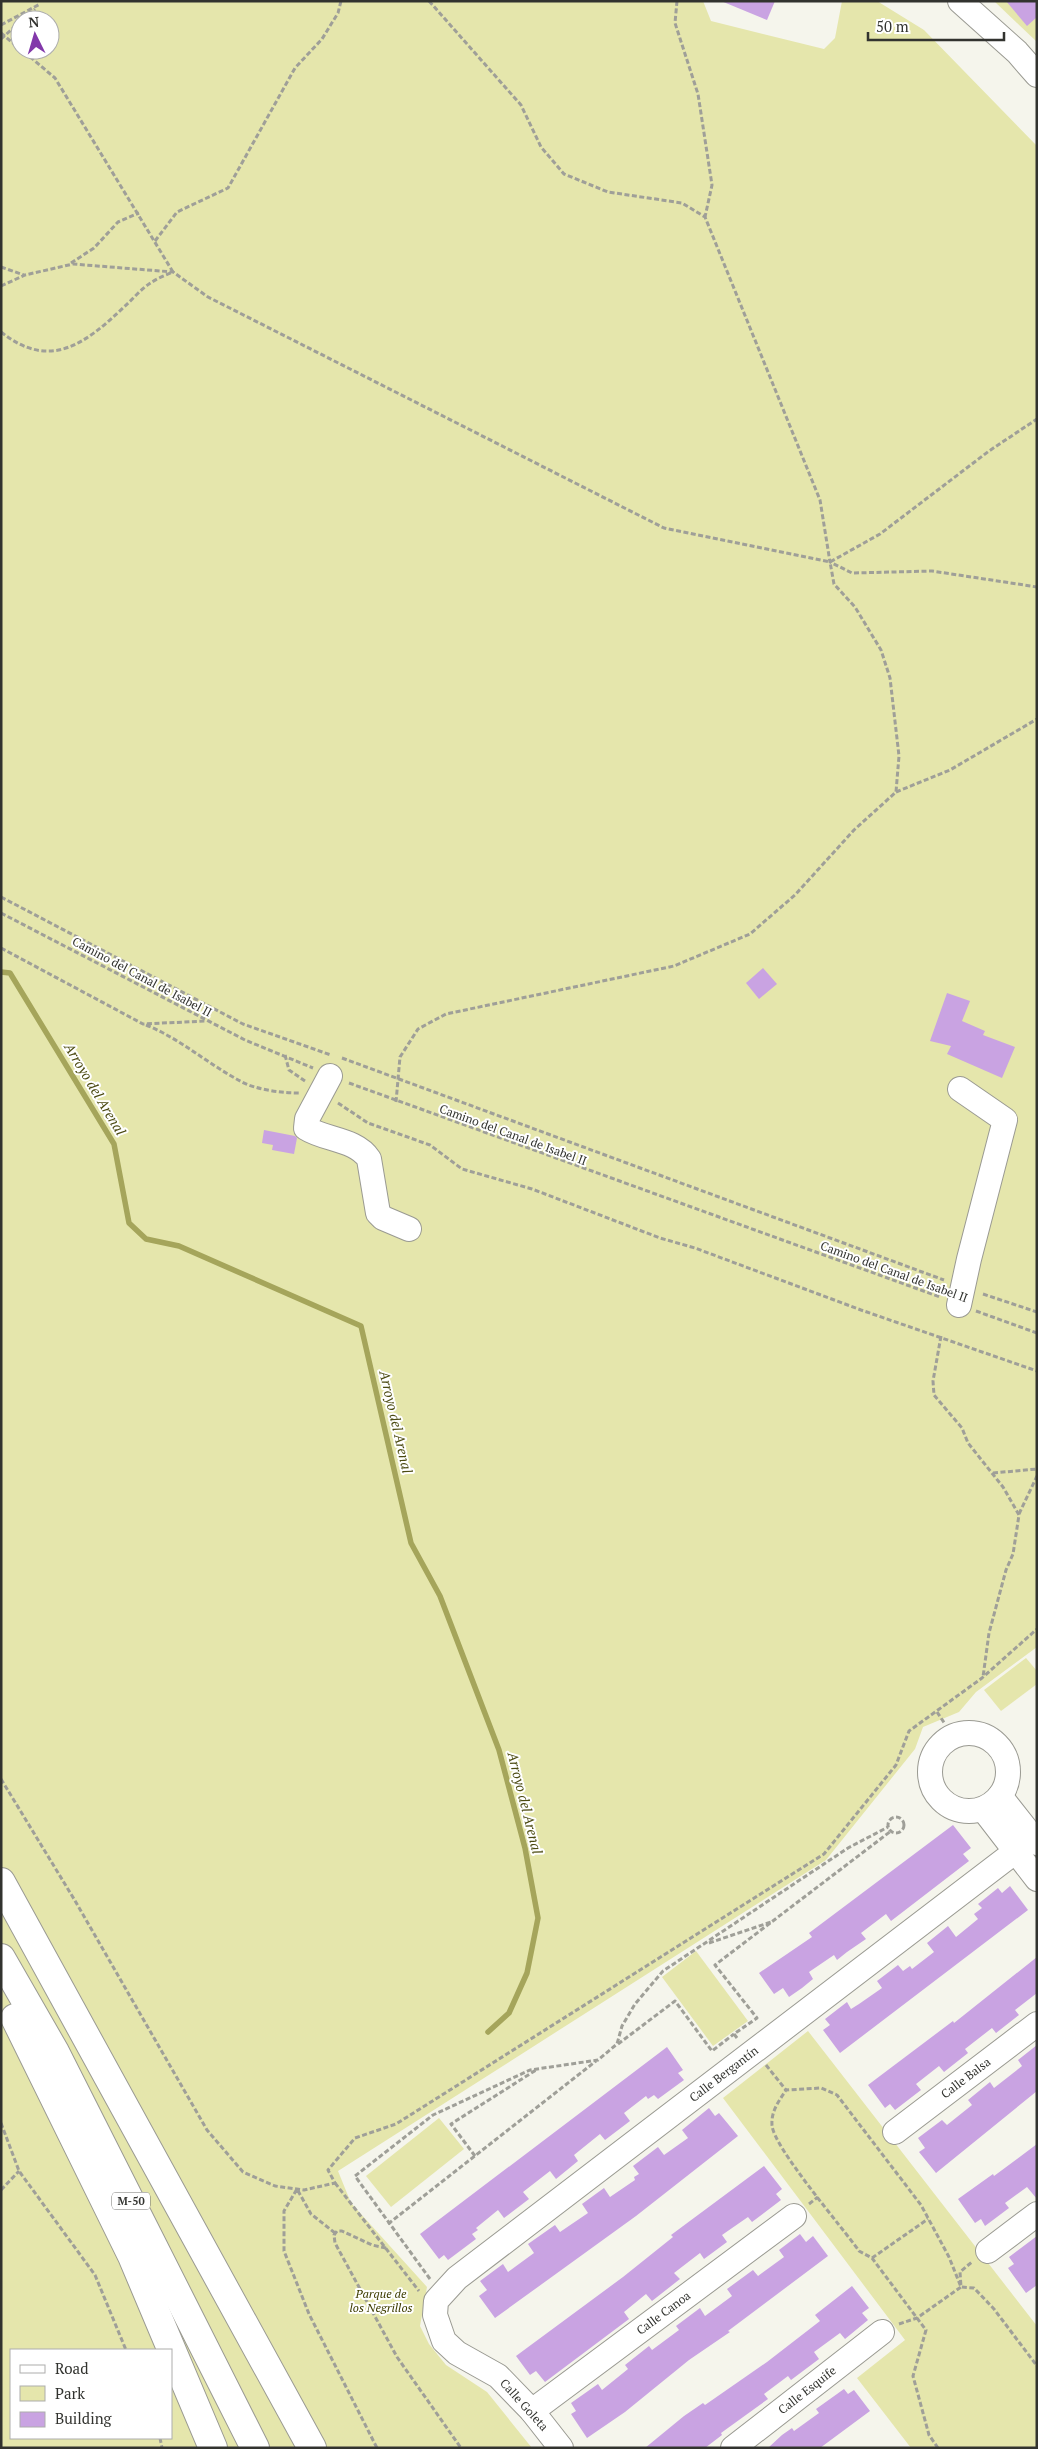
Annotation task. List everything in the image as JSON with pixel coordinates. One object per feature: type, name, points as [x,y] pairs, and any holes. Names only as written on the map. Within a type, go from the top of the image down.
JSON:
[{"type":"highway","points":[[1,1882],[312,2448]]},
{"type":"highway","name":"M-50","points":[[1,1958],[59,2060],[255,2448]]},
{"type":"highway","points":[[1,1992],[40,2065],[132,2256],[171,2349]]},
{"type":"highway","points":[[172,2352],[212,2448]]},
{"type":"street","points":[[960,1],[1017,52],[1037,75]]},
{"type":"street","points":[[326,1084],[307,1119],[306,1128],[344,1142],[366,1153],[369,1159],[378,1213],[383,1218],[409,1229]]},
{"type":"street","points":[[960,1089],[1006,1120],[961,1296]]},
{"type":"street","points":[[992,1803],[1031,1842],[1037,1879]]},
{"type":"street","name":"Calle Bergantín","points":[[430,2292],[457,2278],[1031,1842]]},
{"type":"street","name":"Calle Balsa","points":[[895,2132],[1037,2024]]},
{"type":"street","points":[[981,2256],[1037,2214]]},
{"type":"street","name":"Calle Canoa","points":[[532,2411],[794,2216]]},
{"type":"street","name":"Calle Goleta","points":[[430,2292],[438,2329],[444,2341],[457,2353],[498,2376],[532,2411],[561,2448]]},
{"type":"street","name":"Calle Esquife","points":[[733,2448],[888,2329]]},
{"type":"path","points":[[33,10],[44,1]]},
{"type":"path","points":[[155,241],[177,212],[228,188],[295,68],[322,39],[338,13],[341,1]]},
{"type":"path","points":[[429,1],[521,105],[541,147],[564,174],[608,192],[682,203],[705,217]]},
{"type":"path","points":[[677,1],[675,23],[698,94],[712,185],[705,217],[820,500],[834,584],[855,607],[881,650],[890,678],[899,756],[896,792]]},
{"type":"path","points":[[1,26],[40,4]]},
{"type":"path","points":[[34,60],[55,78],[139,213],[173,272],[208,298],[664,528],[830,562],[852,573],[932,571],[1037,587]]},
{"type":"path","points":[[68,265],[94,248],[118,222],[139,213]]},
{"type":"path","points":[[1,286],[25,275],[68,265],[173,272]]},
{"type":"path","points":[[2,267],[25,275]]},
{"type":"path","points":[[1,332],[39,352],[53,352],[74,347],[112,319],[148,284],[173,272]]},
{"type":"path","points":[[830,562],[880,534],[989,451],[1037,419]]},
{"type":"path","points":[[396,1102],[400,1057],[418,1029],[446,1014],[674,966],[750,934],[795,895],[854,830],[896,792],[950,770],[1037,719]]},
{"type":"path","points":[[1,897],[243,1024],[398,1078],[961,1296],[1037,1312]]},
{"type":"path","name":"Camino del Canal de Isabel II","points":[[1,913],[245,1040],[285,1055],[326,1084],[396,1102],[961,1296],[1037,1333]]},
{"type":"path","points":[[1,948],[143,1024],[167,1034],[244,1083],[287,1093],[326,1084]]},
{"type":"path","points":[[143,1024],[208,1021]]},
{"type":"path","points":[[285,1055],[289,1070],[326,1084],[368,1123],[430,1146],[462,1169],[532,1189],[660,1238],[696,1248],[861,1310],[1037,1371]]},
{"type":"path","points":[[940,1336],[933,1381],[934,1395],[962,1428],[968,1443],[993,1473],[1019,1515]]},
{"type":"path","points":[[993,1473],[1037,1469]]},
{"type":"path","points":[[982,1678],[991,1626],[1006,1570],[1013,1554],[1019,1515],[1037,1476]]},
{"type":"path","points":[[430,2292],[386,2248],[334,2183],[328,2170],[355,2138],[396,2124],[824,1854],[896,1764],[909,1731],[982,1678],[1037,1629]]},
{"type":"path","points":[[937,1712],[945,1724]]},
{"type":"path","points":[[1,1780],[74,1899],[207,2130],[243,2172],[275,2186],[304,2190],[334,2183]]},
{"type":"path","points":[[388,2224],[617,2044],[675,2001],[712,2051],[757,2018],[716,1965],[891,1832],[902,1831],[903,1821],[899,1817],[894,1817],[888,1822],[891,1832]]},
{"type":"path","points":[[617,2044],[622,2026],[651,1982],[663,1971],[848,1848],[888,1827]]},
{"type":"path","points":[[703,1945],[774,1921]]},
{"type":"path","points":[[734,2034],[737,2038]]},
{"type":"path","points":[[430,2292],[388,2224],[355,2176],[433,2115],[530,2070],[598,2060]]},
{"type":"path","points":[[764,2063],[786,2090]]},
{"type":"path","points":[[475,2156],[451,2124],[538,2069]]},
{"type":"path","points":[[938,2448],[928,2435],[913,2376],[926,2330],[872,2258],[860,2250],[780,2147],[772,2126],[775,2107],[786,2090],[821,2088],[837,2095],[921,2205],[949,2257],[961,2287]]},
{"type":"path","points":[[1,2123],[19,2171],[95,2275],[126,2349]]},
{"type":"path","points":[[1,2190],[19,2171]]},
{"type":"path","points":[[297,2189],[311,2214],[336,2233]]},
{"type":"path","points":[[297,2189],[284,2211],[284,2251],[309,2314],[377,2448]]},
{"type":"path","points":[[872,2258],[928,2219]]},
{"type":"path","points":[[336,2233],[342,2231],[386,2248]]},
{"type":"path","points":[[336,2233],[334,2235],[335,2243],[397,2357],[461,2448]]},
{"type":"path","points":[[961,2287],[960,2272],[981,2256]]},
{"type":"path","points":[[888,2329],[917,2318],[961,2287],[974,2288],[994,2309],[1037,2366]]},
{"type":"green space","name":"Parque de los Negrillos","points":[[1,1],[703,1],[711,21],[824,49],[835,38],[842,1],[877,1],[924,30],[1037,146],[1037,1647],[976,1692],[959,1712],[923,1727],[915,1749],[826,1860],[338,2171],[351,2203],[427,2287],[420,2326],[429,2344],[446,2365],[487,2392],[532,2448],[1,2448]]},
{"type":"green space","points":[[994,1],[1037,1],[1037,42]]},
{"type":"green space","points":[[1026,1658],[1037,1671],[1037,1684],[1001,1711],[984,1690]]},
{"type":"green space","points":[[696,1951],[748,2021],[713,2046],[662,1977]]},
{"type":"green space","points":[[808,2031],[1037,2326],[1037,2448],[911,2448],[857,2378],[905,2340],[723,2098]]},
{"type":"green space","points":[[439,2118],[464,2149],[391,2207],[366,2176]]},
{"type":"building","points":[[721,1],[775,1],[767,20]]},
{"type":"building","points":[[1006,1],[1037,1],[1037,17],[1027,26]]},
{"type":"building","points":[[763,968],[777,984],[759,999],[746,983]]},
{"type":"building","points":[[947,993],[970,1001],[962,1021],[985,1031],[983,1035],[1015,1047],[1002,1078],[947,1054],[951,1046],[930,1041]]},
{"type":"building","points":[[264,1130],[295,1136],[297,1138],[294,1154],[272,1150],[273,1145],[262,1143]]},
{"type":"building","points":[[953,1825],[971,1848],[963,1854],[969,1861],[891,1921],[886,1914],[861,1933],[866,1939],[837,1960],[834,1955],[809,1972],[813,1979],[789,1997],[783,1988],[774,1994],[759,1973],[812,1937],[809,1933]]},
{"type":"building","points":[[1010,1886],[1028,1910],[840,2053],[823,2030],[830,2025],[825,2019],[847,2002],[851,2009],[882,1988],[877,1981],[898,1965],[903,1971],[910,1966],[912,1969],[934,1952],[927,1943],[948,1926],[956,1937],[978,1919],[974,1914],[982,1908],[978,1904],[998,1888],[1002,1893]]},
{"type":"building","points":[[1037,1957],[1037,1993],[1015,2010],[1019,2015],[996,2033],[992,2028],[965,2049],[968,2053],[944,2072],[939,2066],[916,2084],[921,2090],[895,2110],[890,2104],[885,2108],[868,2085],[953,2021],[954,2023]]},
{"type":"building","points":[[1037,2045],[1037,2091],[936,2173],[919,2152],[925,2148],[918,2138],[942,2120],[947,2125],[972,2105],[968,2100],[990,2082],[994,2088],[1022,2066],[1018,2060]]},
{"type":"building","points":[[667,2047],[683,2070],[678,2073],[684,2080],[658,2099],[654,2095],[648,2099],[646,2096],[624,2113],[630,2121],[605,2140],[600,2134],[574,2155],[578,2161],[556,2179],[550,2171],[523,2192],[529,2199],[504,2218],[498,2210],[476,2228],[478,2230],[472,2234],[476,2239],[448,2260],[444,2255],[439,2259],[420,2234]]},
{"type":"building","points":[[709,2108],[715,2116],[719,2113],[738,2136],[636,2216],[495,2318],[479,2296],[487,2290],[480,2281],[503,2264],[508,2272],[534,2253],[528,2244],[555,2225],[560,2232],[588,2213],[582,2204],[604,2188],[610,2197],[635,2180],[634,2177],[639,2174],[633,2166],[658,2147],[664,2155],[688,2138],[682,2130]]},
{"type":"building","points":[[1037,2144],[1037,2199],[1027,2187],[1005,2203],[1009,2208],[985,2226],[981,2219],[975,2223],[958,2199],[993,2174],[994,2176]]},
{"type":"building","points":[[764,2166],[782,2189],[776,2194],[781,2200],[752,2222],[748,2217],[722,2235],[727,2242],[704,2259],[700,2253],[674,2273],[680,2279],[652,2301],[646,2294],[624,2312],[629,2319],[545,2382],[536,2371],[530,2375],[516,2356],[623,2277],[673,2237],[671,2235]]},
{"type":"building","points":[[800,2234],[806,2242],[813,2236],[828,2256],[728,2331],[730,2332],[689,2360],[625,2412],[587,2438],[571,2414],[576,2411],[571,2403],[598,2384],[602,2390],[628,2369],[625,2365],[649,2346],[652,2350],[679,2330],[676,2326],[700,2308],[705,2316],[732,2296],[727,2289],[753,2270],[758,2276],[784,2257],[779,2250]]},
{"type":"building","points":[[1037,2236],[1037,2285],[1026,2293],[1008,2268],[1014,2264],[1009,2257]]},
{"type":"building","points":[[852,2286],[869,2308],[862,2313],[868,2320],[845,2339],[840,2333],[814,2352],[819,2359],[791,2380],[788,2376],[764,2394],[768,2399],[721,2433],[722,2435],[705,2448],[645,2448],[684,2416],[703,2403],[705,2405],[767,2362],[820,2321],[815,2315]]},
{"type":"building","points":[[844,2389],[848,2394],[854,2390],[870,2411],[820,2448],[768,2448],[792,2428],[794,2431],[819,2413],[816,2409]]},
{"type":"waterway","name":"Arroyo del Arenal","points":[[1,972],[10,973],[114,1144],[129,1223],[146,1239],[179,1246],[361,1326],[411,1543],[440,1596],[499,1750],[525,1848],[538,1918],[527,1973],[509,2013],[488,2032]]}]
